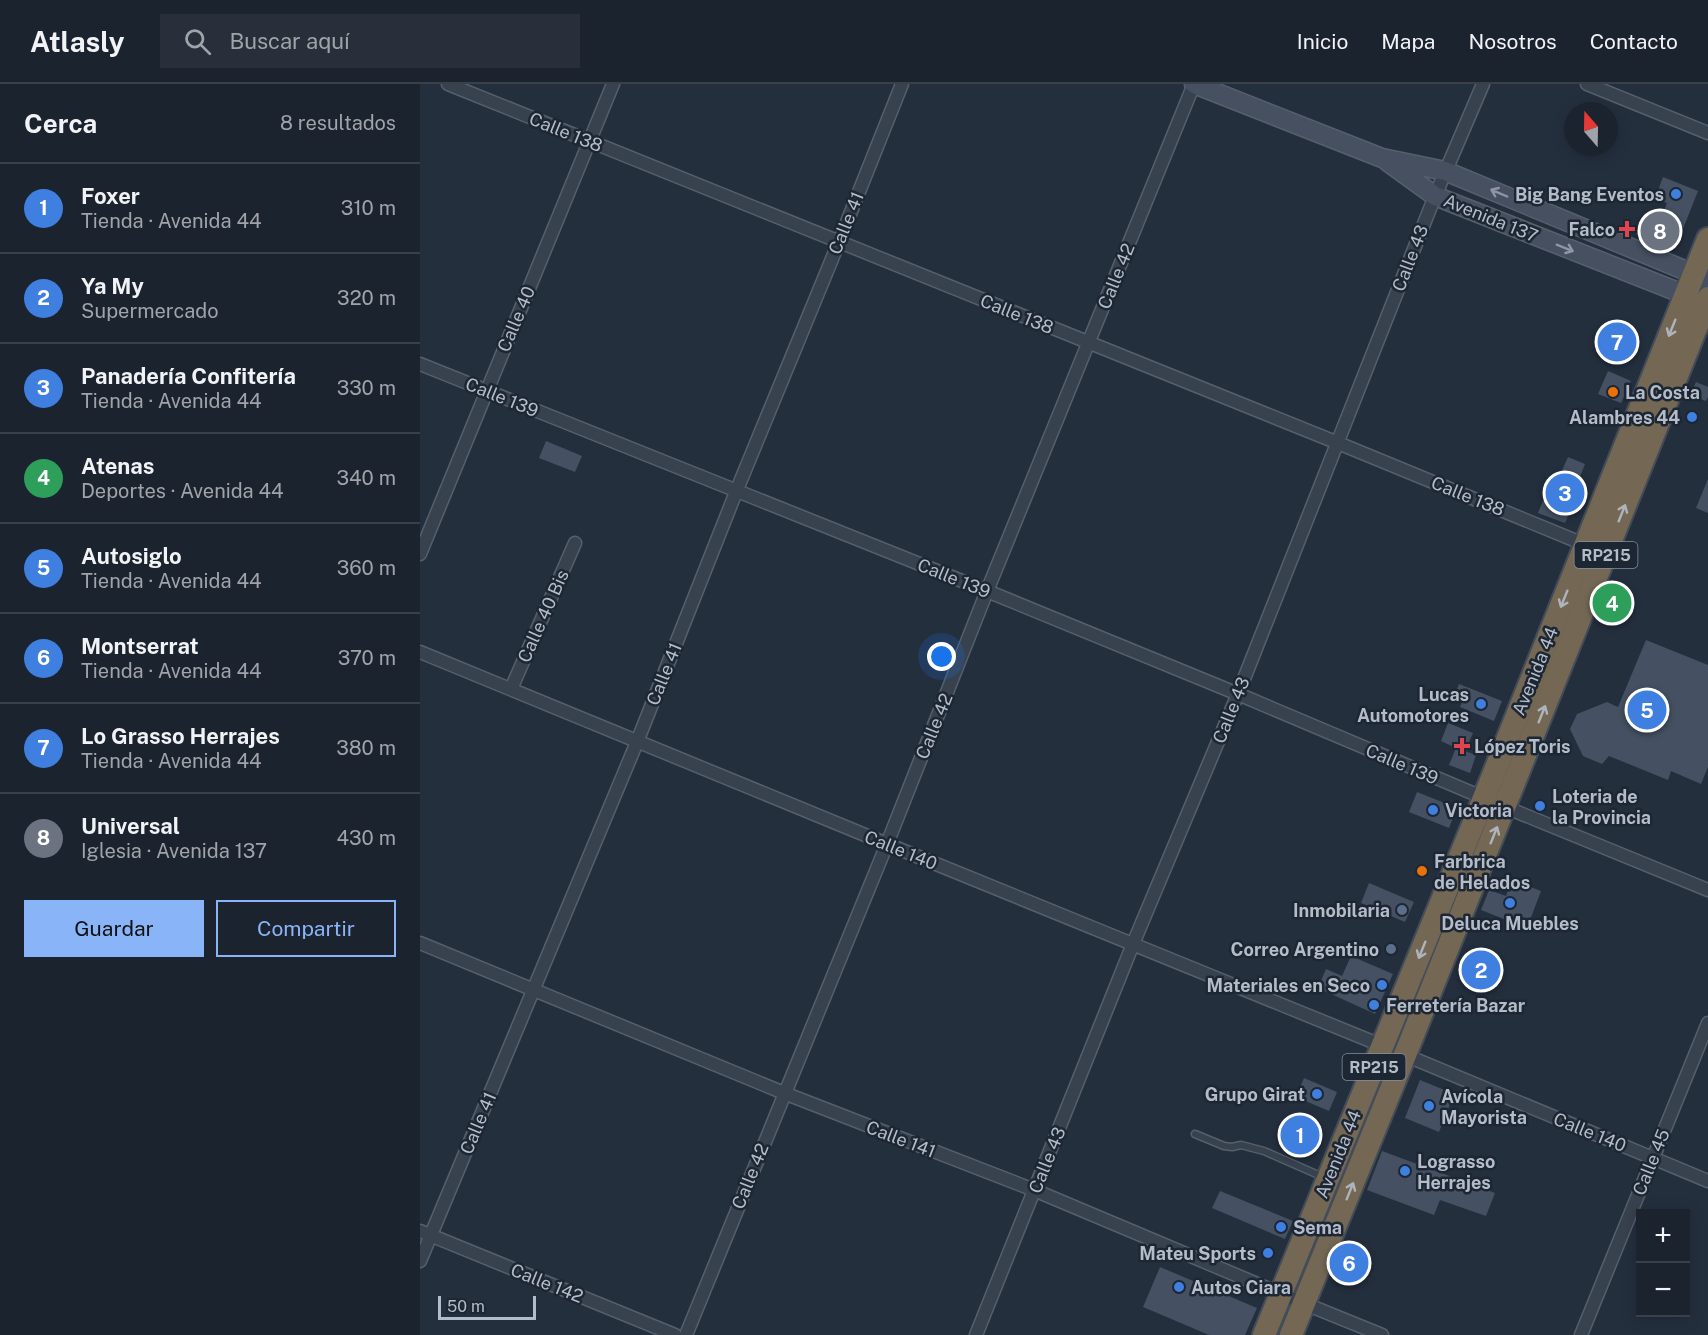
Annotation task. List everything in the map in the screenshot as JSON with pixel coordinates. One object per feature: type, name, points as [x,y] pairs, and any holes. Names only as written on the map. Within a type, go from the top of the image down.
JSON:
[{"type":"highway","name":"Avenida 44","points":[[1291,1335],[1505,807],[1702,292],[1708,239]]},
{"type":"highway","name":"Avenida 44","points":[[1264,1335],[1586,545],[1702,292]]},
{"type":"street","name":"Calle 138","points":[[448,84],[1586,545]]},
{"type":"street","name":"Calle 40","points":[[420,554],[613,84]]},
{"type":"street","name":"Calle 41","points":[[420,1261],[426,1233],[533,989],[637,742],[902,84]]},
{"type":"street","name":"Avenida 137","points":[[1194,84],[1382,158],[1445,171],[1702,292]]},
{"type":"street","name":"Calle 42","points":[[686,1335],[1194,84]]},
{"type":"street","name":"Calle 43","points":[[976,1335],[1133,944],[1238,694],[1445,171],[1483,84]]},
{"type":"street","points":[[1587,84],[1708,133]]},
{"type":"street","name":"Avenida 137","points":[[1382,158],[1435,196],[1702,292]]},
{"type":"street","name":"Calle 139","points":[[420,364],[987,591],[1484,798]]},
{"type":"street","name":"Calle 40 Bis","points":[[511,689],[575,543]]},
{"type":"street","name":"Calle 140","points":[[420,652],[1383,1046]]},
{"type":"street","points":[[1505,807],[1708,890]]},
{"type":"street","name":"Calle 141","points":[[420,943],[784,1093],[1034,1191],[1382,1335]]},
{"type":"street","name":"Calle 45","points":[[1581,1335],[1708,1023]]},
{"type":"street","name":"Calle 140","points":[[1406,1055],[1708,1181]]},
{"type":"street","name":"Calle 142","points":[[426,1233],[675,1335]]},
{"type":"lane","points":[[1195,1134],[1224,1146],[1241,1145],[1264,1151],[1328,1179]]},
{"type":"building","points":[[1663,177],[1698,191],[1675,249],[1636,234],[1645,213],[1661,219],[1667,203],[1655,198]]},
{"type":"building","points":[[1604,326],[1637,339],[1630,357],[1597,344]]},
{"type":"building","points":[[1608,371],[1631,381],[1621,403],[1598,394]]},
{"type":"building","points":[[1696,382],[1708,387],[1706,401],[1690,395]]},
{"type":"building","points":[[546,441],[582,456],[575,472],[539,458]]},
{"type":"building","points":[[1568,457],[1585,464],[1578,482],[1560,475]]},
{"type":"building","points":[[1708,479],[1708,513],[1696,508]]},
{"type":"building","points":[[1556,482],[1579,491],[1565,523],[1538,513],[1546,493],[1551,495]]},
{"type":"building","points":[[1610,590],[1627,597],[1615,626],[1598,619]]},
{"type":"building","points":[[1646,640],[1708,665],[1708,767],[1701,784],[1671,771],[1668,780],[1609,756],[1602,764],[1583,756],[1570,729],[1577,714],[1607,702],[1618,707]]},
{"type":"building","name":"Lucas Automotores","points":[[1459,684],[1502,701],[1494,721],[1460,707],[1463,700],[1454,697]]},
{"type":"building","points":[[1448,723],[1473,733],[1465,751],[1476,755],[1470,773],[1449,765],[1456,748],[1441,741]]},
{"type":"building","name":"Victoria","points":[[1417,792],[1457,808],[1449,828],[1409,812]]},
{"type":"building","name":"Deluca Muebles","points":[[1512,880],[1541,891],[1527,928],[1481,910],[1489,890],[1506,896]]},
{"type":"building","points":[[1369,883],[1414,902],[1405,922],[1361,903]]},
{"type":"building","points":[[1465,953],[1504,970],[1497,987],[1458,970]]},
{"type":"building","points":[[1351,956],[1393,974],[1375,1014],[1318,988],[1326,969],[1342,976]]},
{"type":"building","name":"Grupo Girat","points":[[1304,1078],[1337,1092],[1329,1111],[1296,1097]]},
{"type":"building","name":"Avícola Mayorista","points":[[1420,1080],[1454,1094],[1439,1132],[1405,1118]]},
{"type":"building","points":[[1292,1123],[1315,1132],[1309,1146],[1286,1137]]},
{"type":"building","name":"Lograsso Herrajes","points":[[1382,1151],[1495,1193],[1486,1216],[1440,1200],[1434,1215],[1367,1190]]},
{"type":"building","points":[[1220,1191],[1293,1221],[1285,1239],[1212,1208]]},
{"type":"building","points":[[1351,1242],[1361,1246],[1347,1284],[1337,1280]]},
{"type":"building","name":"Autos Ciara","points":[[1160,1267],[1257,1308],[1245,1335],[1209,1335],[1143,1307]]},
{"type":"place","name":"Big Bang Eventos","points":[[1676,194]]},
{"type":"place","name":"Falco","points":[[1627,229]]},
{"type":"place","name":"Universal","points":[[1660,231]]},
{"type":"place","name":"Lo Grasso Herrajes","points":[[1617,342]]},
{"type":"place","name":"La Costa","points":[[1613,392]]},
{"type":"place","name":"Alambres 44","points":[[1692,417]]},
{"type":"place","name":"Panadería Confitería","points":[[1565,493]]},
{"type":"place","name":"Atenas","points":[[1612,603]]},
{"type":"place","name":"Lucas Automotores","points":[[1481,704]]},
{"type":"place","name":"Autosiglo","points":[[1647,710]]},
{"type":"place","name":"López Toris","points":[[1462,746]]},
{"type":"place","name":"Loteria de la Provincia","points":[[1540,806]]},
{"type":"place","name":"Victoria","points":[[1433,810]]},
{"type":"place","name":"Farbrica de Helados","points":[[1422,871]]},
{"type":"place","name":"Deluca Muebles","points":[[1510,903]]},
{"type":"place","name":"Inmobilaria","points":[[1402,910]]},
{"type":"place","name":"Correo Argentino","points":[[1391,949]]},
{"type":"place","name":"Ya My","points":[[1481,970]]},
{"type":"place","name":"Materiales en Seco","points":[[1382,985]]},
{"type":"place","name":"Ferretería Bazar","points":[[1374,1005]]},
{"type":"place","name":"Grupo Girat","points":[[1317,1094]]},
{"type":"place","name":"Avícola Mayorista","points":[[1429,1106]]},
{"type":"place","name":"Foxer","points":[[1300,1135]]},
{"type":"place","name":"Lograsso Herrajes","points":[[1405,1171]]},
{"type":"place","name":"Sema","points":[[1281,1227]]},
{"type":"place","name":"Mateu Sports","points":[[1268,1253]]},
{"type":"place","name":"Montserrat","points":[[1349,1263]]},
{"type":"place","name":"Autos Ciara","points":[[1179,1287]]}]
